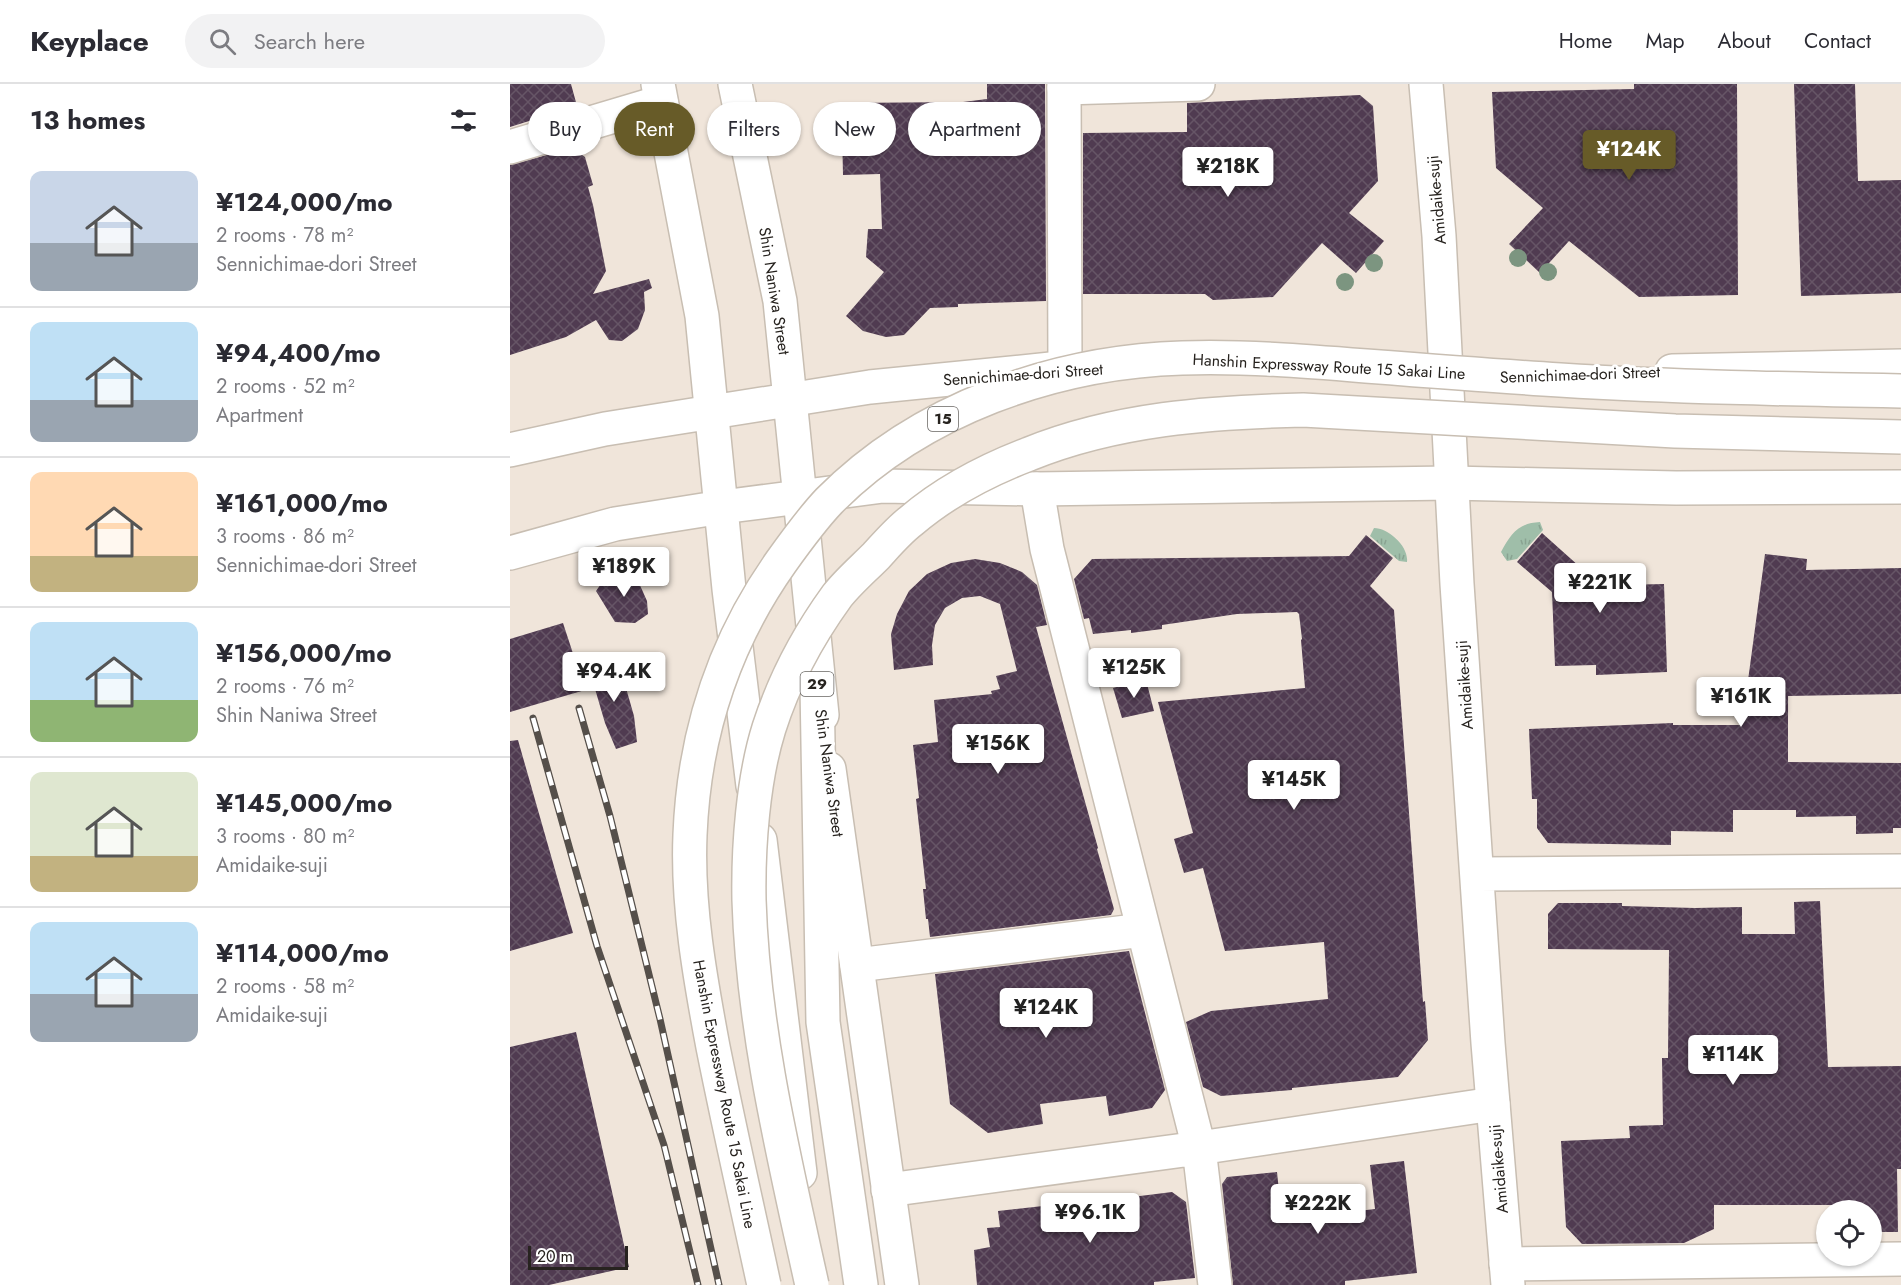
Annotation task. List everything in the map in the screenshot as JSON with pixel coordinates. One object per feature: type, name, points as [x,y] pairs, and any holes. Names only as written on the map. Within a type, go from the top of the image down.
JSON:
[{"type":"main road","name":"Shin Naniwa Street","points":[[735,84],[780,301],[818,686],[902,1285]]},
{"type":"main road","points":[[1065,368],[1064,86],[1198,84]]},
{"type":"main road","name":"Amidaike-suji","points":[[1426,84],[1439,236],[1451,483],[1477,874],[1507,1275]]},
{"type":"main road","points":[[510,147],[659,93],[702,316],[729,589],[813,1285]]},
{"type":"main road","name":"Hanshin Expressway Route 15 Sakai Line","points":[[764,1285],[721,1086],[698,962],[692,899],[690,838],[694,777],[711,701],[730,650],[759,593],[795,542],[829,502],[870,465],[914,434],[958,411],[1002,393],[1055,376],[1117,363],[1180,358],[1304,361],[1560,380],[1691,386],[1901,391]]},
{"type":"main road","name":"Sennichimae-dori Street","points":[[510,450],[604,429],[870,387],[1065,368],[1205,367],[1446,378],[1901,366]]},
{"type":"main road","points":[[813,1285],[780,1139],[758,1008],[749,898],[750,842],[758,780],[768,730],[786,684],[809,639],[839,594],[910,521],[946,495],[986,472],[1040,450],[1078,438],[1134,425],[1188,416],[1244,411],[1303,410],[1675,431],[1901,437]]},
{"type":"main road","points":[[510,553],[615,524],[722,507],[883,486],[1037,489],[1451,483],[1676,488],[1901,487]]},
{"type":"main road","points":[[1037,489],[1047,549],[1199,1148],[1215,1285]]},
{"type":"main road","points":[[818,686],[823,1022],[861,1285]]},
{"type":"main road","points":[[1477,874],[1901,871]]},
{"type":"main road","points":[[858,965],[1143,930]]},
{"type":"main road","points":[[888,1190],[1199,1148],[1493,1104]]},
{"type":"main road","points":[[1507,1275],[1901,1259]]},
{"type":"green space","points":[[1540,522],[1543,530],[1517,559],[1507,561],[1501,552],[1512,535],[1521,527]]},
{"type":"green space","points":[[1374,528],[1385,531],[1401,544],[1407,556],[1407,562],[1399,561],[1370,536]]},
{"type":"building","points":[[510,84],[571,84],[576,102],[528,102],[528,121],[510,127]]},
{"type":"building","points":[[987,84],[1045,84],[1046,301],[958,304],[958,307],[930,308],[904,335],[886,337],[863,331],[846,316],[884,272],[866,257],[868,229],[882,229],[880,174],[843,175],[843,156],[896,156],[896,103],[908,102],[908,156],[1041,156],[1041,102],[963,102],[987,99]]},
{"type":"building","points":[[1634,84],[1737,84],[1738,295],[1639,297],[1569,241],[1540,273],[1509,244],[1543,208],[1496,168],[1492,92],[1634,89]]},
{"type":"building","points":[[1794,84],[1855,84],[1858,181],[1901,180],[1901,293],[1801,296]]},
{"type":"building","points":[[1360,95],[1373,106],[1378,181],[1349,213],[1384,241],[1356,273],[1322,243],[1273,297],[1213,300],[1205,294],[1083,294],[1083,133],[1187,132],[1187,103]]},
{"type":"building","points":[[543,156],[585,157],[593,185],[588,187],[606,271],[593,294],[649,279],[652,288],[644,292],[645,310],[638,329],[622,341],[609,340],[596,320],[566,337],[510,355],[510,165]]},
{"type":"building","points":[[1542,533],[1580,567],[1620,566],[1620,585],[1664,584],[1667,672],[1596,675],[1596,665],[1555,666],[1552,592],[1517,562]]},
{"type":"building","points":[[1366,535],[1393,558],[1370,586],[1394,610],[1423,1002],[1425,1001],[1428,1040],[1398,1077],[1221,1096],[1203,1087],[1186,1022],[1211,1011],[1328,999],[1324,942],[1225,951],[1203,868],[1184,873],[1174,839],[1193,833],[1158,702],[1305,688],[1299,614],[1297,612],[1237,614],[1162,625],[1162,629],[1093,634],[1089,618],[1084,619],[1074,579],[1092,559],[1349,556]]},
{"type":"building","points":[[1765,554],[1807,559],[1806,570],[1901,568],[1901,694],[1788,696],[1788,762],[1901,763],[1901,828],[1893,828],[1893,833],[1856,834],[1856,816],[1796,817],[1796,810],[1733,810],[1733,832],[1671,831],[1671,845],[1548,843],[1537,828],[1537,799],[1532,799],[1529,729],[1673,723],[1673,725],[1742,725]]},
{"type":"building","points":[[975,559],[1000,563],[1022,572],[1037,585],[1047,625],[1036,627],[1114,909],[1111,915],[930,937],[923,889],[926,889],[916,799],[919,798],[913,745],[938,742],[934,700],[992,694],[991,691],[1000,689],[996,676],[1017,671],[1000,604],[980,596],[962,598],[945,608],[935,625],[932,645],[933,665],[894,670],[891,634],[897,614],[909,591],[927,574],[951,563]]},
{"type":"building","points":[[627,573],[639,583],[647,601],[648,614],[635,623],[615,622],[596,591],[603,581],[614,574]]},
{"type":"building","points":[[563,623],[585,690],[510,712],[510,639]]},
{"type":"building","points":[[613,658],[626,688],[634,716],[637,742],[616,749],[605,723],[588,665]]},
{"type":"building","points":[[1146,680],[1154,711],[1122,718],[1113,688]]},
{"type":"building","points":[[518,740],[573,933],[510,951],[510,741]]},
{"type":"building","points":[[1820,901],[1828,1067],[1901,1066],[1901,1169],[1897,1169],[1898,1232],[1882,1232],[1882,1200],[1816,1200],[1816,1205],[1714,1205],[1714,1229],[1684,1243],[1582,1244],[1566,1227],[1561,1141],[1630,1138],[1629,1126],[1663,1125],[1662,1058],[1668,1058],[1669,950],[1548,949],[1548,914],[1558,903],[1622,903],[1622,906],[1695,908],[1742,907],[1742,934],[1795,934],[1794,902]]},
{"type":"building","points":[[1129,951],[1165,1090],[1152,1108],[1109,1116],[1106,1096],[1040,1104],[1043,1124],[988,1133],[950,1104],[935,974]]},
{"type":"building","points":[[576,1032],[629,1267],[549,1285],[510,1285],[510,1047]]},
{"type":"building","points":[[1404,1161],[1417,1273],[1345,1281],[1345,1285],[1233,1285],[1222,1184],[1227,1177],[1277,1172],[1282,1220],[1375,1209],[1370,1165]]},
{"type":"building","points":[[1172,1192],[1186,1202],[1195,1278],[1154,1282],[1154,1285],[977,1285],[974,1250],[990,1247],[987,1228],[1000,1227],[998,1211],[1052,1205],[1052,1207]]},
{"type":"railway","points":[[579,708],[610,816],[660,1019],[719,1285]]},
{"type":"railway","points":[[533,718],[597,946],[664,1145],[698,1285]]}]
